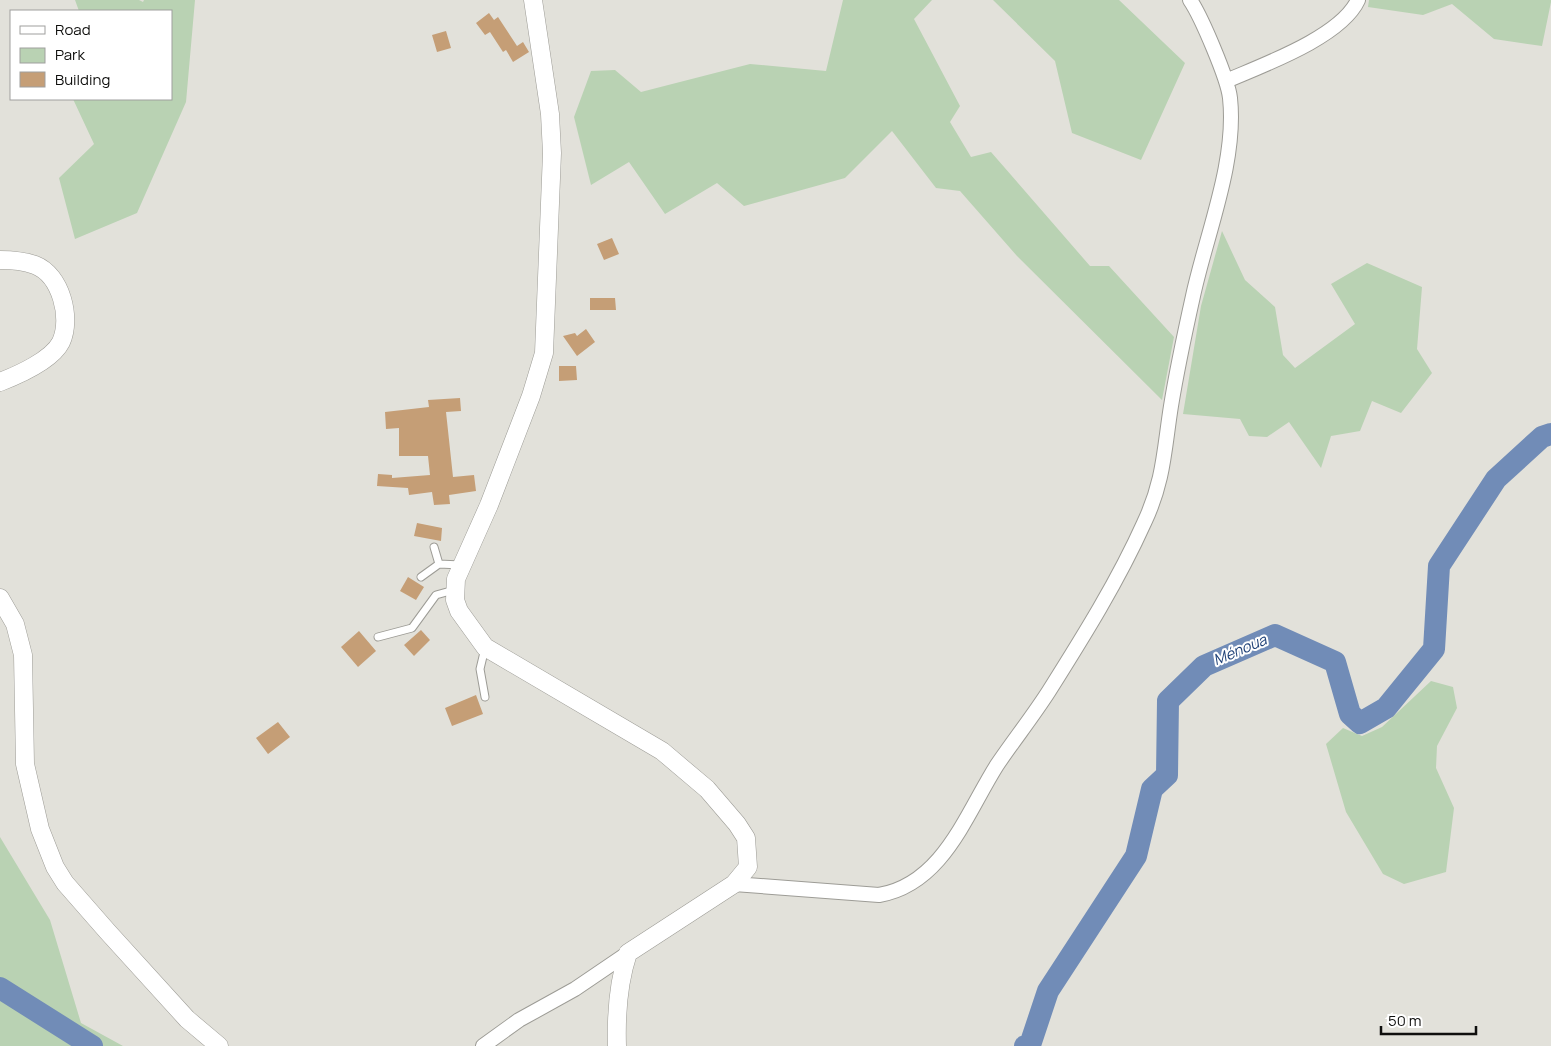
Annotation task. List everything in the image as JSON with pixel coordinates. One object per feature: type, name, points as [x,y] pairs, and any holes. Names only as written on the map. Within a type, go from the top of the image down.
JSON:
[{"type":"street","points":[[483,1046],[519,1020],[575,989],[734,884],[748,867],[746,838],[737,824],[707,789],[662,751],[485,647],[459,611],[454,590],[456,579],[489,505],[531,396],[544,353],[552,154],[550,114],[533,0]]},
{"type":"street","points":[[734,884],[880,895],[896,892],[926,874],[942,857],[997,766],[1049,692],[1137,538],[1161,481],[1171,405],[1193,294],[1209,241],[1224,174],[1230,124],[1230,98],[1226,81],[1190,0]]},
{"type":"street","points":[[1226,81],[1285,55],[1329,31],[1347,18],[1358,0]]},
{"type":"street","points":[[0,260],[36,265],[52,278],[63,300],[67,323],[60,344],[22,374],[0,382]]},
{"type":"street","points":[[0,598],[15,624],[22,647],[25,669],[25,764],[40,829],[55,867],[71,890],[166,997],[204,1036],[220,1046]]},
{"type":"street","points":[[617,1046],[618,1006],[622,971],[628,953]]},
{"type":"lane","points":[[434,547],[439,564]]},
{"type":"lane","points":[[421,577],[439,564],[462,565]]},
{"type":"lane","points":[[378,637],[412,628],[436,595],[454,590]]},
{"type":"lane","points":[[485,647],[480,668],[485,697]]},
{"type":"green space","points":[[75,0],[139,0],[143,2],[144,0],[195,0],[186,102],[137,213],[75,239],[59,178],[94,144],[73,100],[172,100],[172,10],[79,10]]},
{"type":"green space","points":[[843,0],[932,0],[914,19],[960,106],[950,122],[971,157],[991,152],[1090,266],[1109,266],[1174,337],[1162,400],[1017,256],[960,191],[936,188],[892,131],[845,178],[744,206],[717,183],[665,214],[629,162],[591,185],[574,117],[591,71],[615,70],[641,92],[750,64],[826,71]]},
{"type":"green space","points":[[993,0],[1119,0],[1185,63],[1141,160],[1072,133],[1055,61]]},
{"type":"green space","points":[[1369,0],[1551,0],[1551,2],[1542,46],[1494,39],[1452,4],[1423,15],[1368,7]]},
{"type":"green space","points":[[1222,231],[1245,280],[1275,307],[1283,355],[1295,368],[1355,324],[1331,284],[1367,263],[1422,287],[1417,349],[1432,373],[1401,413],[1372,401],[1360,431],[1331,436],[1321,468],[1289,422],[1267,437],[1249,436],[1240,419],[1183,414],[1201,306]]},
{"type":"green space","points":[[1431,681],[1453,687],[1457,708],[1437,746],[1436,768],[1454,808],[1446,872],[1404,884],[1383,874],[1346,812],[1326,744],[1343,728],[1362,736],[1382,727]]},
{"type":"green space","points":[[0,837],[50,920],[81,1023],[123,1046],[0,1046]]},
{"type":"building","points":[[489,13],[494,20],[498,17],[517,46],[523,42],[529,52],[513,62],[506,50],[503,52],[490,32],[485,35],[476,23]]},
{"type":"building","points":[[446,31],[451,48],[437,52],[432,35]]},
{"type":"building","points":[[612,238],[619,254],[604,260],[597,244]]},
{"type":"building","points":[[590,298],[615,298],[616,310],[590,310]]},
{"type":"building","points":[[586,329],[595,342],[577,356],[563,336],[575,333],[577,336]]},
{"type":"building","points":[[559,366],[576,366],[577,380],[559,381]]},
{"type":"building","points":[[460,398],[461,411],[446,412],[453,477],[474,475],[476,491],[449,495],[450,504],[434,505],[432,492],[409,495],[408,488],[377,486],[378,474],[392,475],[392,478],[430,475],[428,456],[399,456],[399,428],[386,429],[385,412],[429,407],[428,400]]},
{"type":"building","points":[[417,523],[442,528],[441,541],[414,536]]},
{"type":"building","points":[[408,577],[424,587],[416,600],[400,591]]},
{"type":"building","points":[[421,630],[430,640],[414,656],[404,645]]},
{"type":"building","points":[[359,631],[376,651],[358,667],[341,647]]},
{"type":"building","points":[[476,695],[483,714],[452,726],[445,708]]},
{"type":"building","points":[[278,722],[290,737],[268,754],[256,738]]},
{"type":"waterway","name":"Ménoua","points":[[1025,1046],[1030,1045],[1048,991],[1136,856],[1152,789],[1167,775],[1168,701],[1204,666],[1275,635],[1335,662],[1350,714],[1360,723],[1386,708],[1434,649],[1439,566],[1496,479],[1542,437],[1551,434]]},
{"type":"waterway","name":"Ménoua","points":[[0,988],[92,1046]]}]
